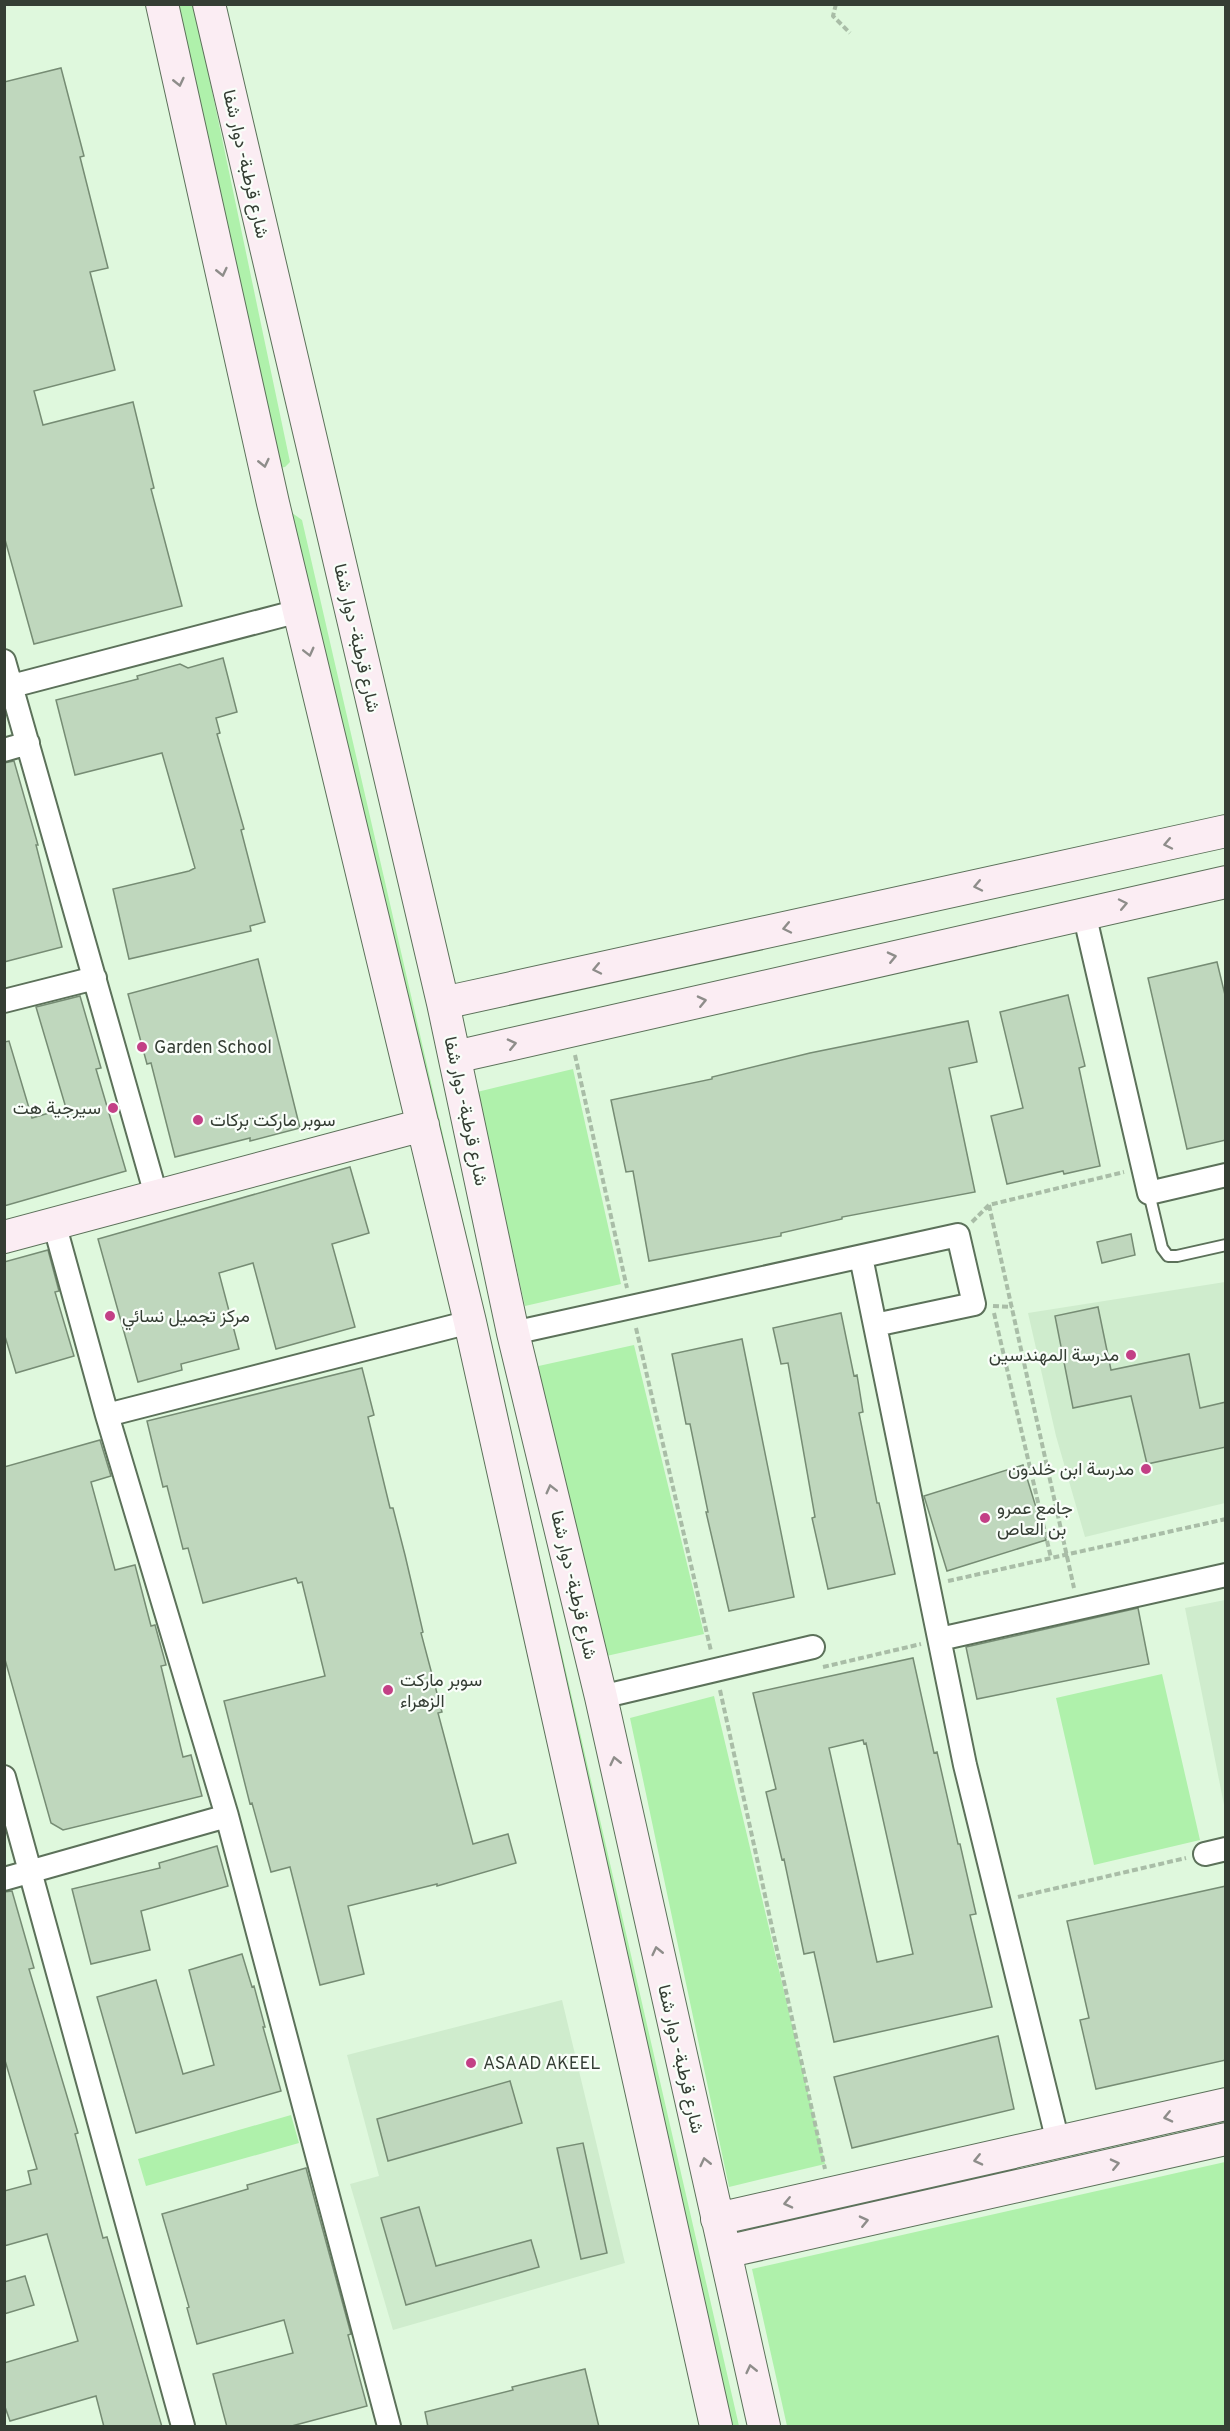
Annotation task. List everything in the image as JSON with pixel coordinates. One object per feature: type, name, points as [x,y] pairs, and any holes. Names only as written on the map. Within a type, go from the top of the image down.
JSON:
[{"type":"main road","points":[[162,4],[273,503],[470,1322],[716,2427]]},
{"type":"main road","points":[[169,36],[211,15]]},
{"type":"main road","name":"شارع قرطبة- دوار شفا","points":[[211,15],[443,1003],[513,1333],[601,1697],[764,2427]]},
{"type":"main road","points":[[273,503],[322,492]]},
{"type":"main road","points":[[443,1003],[1226,831]]},
{"type":"main road","points":[[454,1057],[1226,882]]},
{"type":"main road","points":[[4,1237],[423,1125]]},
{"type":"main road","points":[[520,1547],[563,1537]]},
{"type":"main road","points":[[717,2219],[1226,2104]]},
{"type":"main road","points":[[725,2252],[1226,2139]]},
{"type":"main road","points":[[1058,2142],[1066,2175]]},
{"type":"street","points":[[12,686],[299,611]]},
{"type":"street","points":[[4,661],[156,1195]]},
{"type":"street","points":[[4,750],[28,743]]},
{"type":"street","points":[[1084,913],[1149,1193],[1226,1176]]},
{"type":"street","points":[[4,1001],[95,978]]},
{"type":"street","points":[[54,1223],[107,1415],[227,1816],[389,2427]]},
{"type":"street","points":[[513,1333],[861,1257],[969,1229],[974,1305],[875,1325]]},
{"type":"street","points":[[861,1257],[965,1765],[1058,2142]]},
{"type":"street","points":[[107,1415],[470,1322]]},
{"type":"street","points":[[940,1639],[1226,1575]]},
{"type":"street","points":[[601,1697],[813,1647]]},
{"type":"street","points":[[4,1777],[183,2427]]},
{"type":"street","points":[[4,1879],[227,1816]]},
{"type":"lane","points":[[1149,1193],[1162,1248],[1168,1256],[1226,1245]]},
{"type":"path","points":[[836,4],[833,16],[850,33]]},
{"type":"path","points":[[570,1031],[831,2193]]},
{"type":"path","points":[[969,1229],[989,1205],[1143,1167]]},
{"type":"path","points":[[989,1205],[1079,1608]]},
{"type":"path","points":[[990,1295],[1051,1558]]},
{"type":"path","points":[[928,1585],[1226,1519]]},
{"type":"path","points":[[813,1647],[817,1668],[940,1639]]},
{"type":"path","points":[[999,1902],[1215,1851]]},
{"type":"shaded area","points":[[1225,1282],[1225,1503],[1085,1537],[1056,1436],[1028,1313]]},
{"type":"shaded area","points":[[1226,1600],[1225,1810],[1185,1608]]},
{"type":"shaded area","points":[[562,2000],[625,2263],[393,2330],[350,2184],[379,2176],[347,2055]],"holes":[[[510,2082],[522,2123],[388,2161],[377,2119]]]},
{"type":"green space","points":[[177,5],[194,5],[290,462],[285,467],[279,468]]},
{"type":"green space","points":[[288,510],[302,520],[739,2426],[719,2426]]},
{"type":"green space","points":[[573,1069],[621,1284],[525,1306],[477,1092]]},
{"type":"green space","points":[[634,1345],[704,1634],[602,1657],[534,1367]]},
{"type":"green space","points":[[1162,1674],[1200,1840],[1094,1865],[1056,1698]]},
{"type":"green space","points":[[714,1696],[825,2164],[729,2187],[630,1718]]},
{"type":"green space","points":[[291,2115],[299,2143],[146,2186],[138,2159]]},
{"type":"green space","points":[[1225,2162],[1225,2426],[787,2426],[752,2269]]},
{"type":"building","points":[[61,68],[84,156],[80,157],[108,268],[90,272],[115,370],[34,391],[43,425],[133,402],[154,488],[151,489],[182,606],[34,644],[4,536],[4,82]]},
{"type":"building","points":[[223,658],[237,712],[216,718],[220,733],[217,734],[244,829],[241,830],[265,922],[250,926],[251,931],[129,959],[113,889],[195,868],[162,753],[75,775],[56,700],[138,679],[137,676],[180,664],[188,668]]},
{"type":"building","points":[[14,761],[38,845],[36,845],[62,947],[4,962],[4,763]]},
{"type":"building","points":[[258,959],[300,1128],[175,1157],[151,1063],[147,1064],[128,994]]},
{"type":"building","points":[[1217,962],[1226,999],[1226,1140],[1187,1149],[1148,978]]},
{"type":"building","points":[[1068,995],[1085,1066],[1079,1068],[1100,1166],[1064,1174],[1063,1171],[1007,1184],[991,1116],[1023,1108],[1000,1012]]},
{"type":"building","points":[[80,996],[101,1068],[96,1069],[126,1171],[4,1206],[4,1042],[9,1041],[32,1118],[66,1108],[36,1007]]},
{"type":"building","points":[[968,1021],[977,1062],[949,1068],[975,1192],[842,1217],[842,1219],[781,1233],[781,1236],[649,1261],[633,1171],[626,1172],[611,1100],[712,1079],[712,1077],[810,1053]]},
{"type":"building","points":[[350,1167],[369,1233],[332,1244],[355,1327],[276,1349],[253,1263],[219,1273],[239,1349],[181,1364],[182,1370],[138,1382],[98,1239]]},
{"type":"building","points":[[1131,1234],[1135,1255],[1102,1263],[1097,1242]]},
{"type":"building","points":[[48,1250],[59,1291],[55,1292],[74,1356],[16,1373],[4,1333],[4,1262]]},
{"type":"building","points":[[1098,1307],[1111,1370],[1189,1354],[1200,1408],[1226,1402],[1226,1447],[1147,1464],[1131,1396],[1073,1408],[1055,1316]]},
{"type":"building","points":[[841,1313],[854,1376],[857,1375],[863,1412],[859,1413],[877,1503],[879,1503],[895,1574],[828,1589],[812,1518],[815,1517],[788,1363],[781,1364],[773,1328]]},
{"type":"building","points":[[742,1339],[794,1597],[729,1611],[706,1512],[708,1512],[690,1424],[686,1424],[672,1354]]},
{"type":"building","points":[[362,1368],[374,1415],[368,1417],[390,1508],[393,1508],[405,1555],[423,1632],[421,1633],[442,1712],[438,1713],[473,1844],[508,1834],[516,1863],[437,1886],[437,1884],[348,1906],[364,1974],[320,1985],[290,1867],[271,1872],[252,1803],[250,1804],[224,1701],[325,1676],[302,1582],[298,1583],[296,1578],[203,1603],[188,1548],[183,1549],[167,1486],[163,1487],[147,1421]]},
{"type":"building","points":[[100,1440],[111,1476],[91,1482],[115,1570],[135,1565],[151,1626],[155,1625],[166,1665],[161,1666],[183,1757],[191,1755],[202,1796],[63,1830],[51,1823],[4,1656],[4,1467]]},
{"type":"building","name":"جامع عمرو بن العاص","points":[[1023,1465],[1046,1540],[947,1571],[924,1496]]},
{"type":"building","points":[[1138,1608],[1149,1664],[977,1699],[966,1647]]},
{"type":"building","points":[[913,1658],[934,1753],[937,1752],[976,1914],[970,1915],[992,2007],[834,2042],[814,1952],[804,1954],[784,1859],[782,1860],[766,1792],[776,1789],[753,1693]],"holes":[[[863,1740],[864,1744],[866,1743],[913,1954],[877,1962],[829,1748]]]},
{"type":"building","points":[[217,1846],[228,1886],[141,1911],[150,1950],[91,1964],[72,1889],[160,1868],[159,1863]]},
{"type":"building","points":[[1226,1886],[1226,2060],[1096,2089],[1080,2020],[1089,2018],[1067,1921]]},
{"type":"building","points":[[12,1891],[34,1968],[29,1969],[78,2133],[75,2134],[103,2238],[107,2237],[162,2427],[104,2427],[96,2396],[10,2421],[4,2404],[4,2363],[78,2341],[47,2234],[4,2246],[4,2191],[31,2184],[28,2171],[37,2169],[4,2057],[4,1892]]},
{"type":"building","points":[[242,1954],[252,1987],[254,1986],[281,2091],[136,2133],[97,1997],[156,1980],[183,2074],[214,2065],[189,1970]]},
{"type":"building","points":[[998,2036],[1014,2109],[852,2148],[834,2077]]},
{"type":"building","points":[[510,2081],[522,2123],[388,2161],[377,2119]]},
{"type":"building","points":[[583,2143],[607,2253],[581,2259],[557,2148]]},
{"type":"building","points":[[306,2168],[351,2334],[348,2335],[367,2406],[288,2427],[227,2427],[213,2374],[293,2353],[284,2320],[197,2344],[187,2308],[189,2307],[162,2214],[248,2189],[247,2185]]},
{"type":"building","points":[[419,2207],[436,2266],[531,2240],[539,2267],[406,2305],[381,2218]]},
{"type":"building","points":[[25,2276],[34,2305],[4,2314],[4,2282]]},
{"type":"building","points":[[585,2369],[599,2427],[428,2427],[425,2412]]},
{"type":"place","name":"Garden School","points":[[142,1047]]},
{"type":"place","name":"سيرجية هت","points":[[113,1108]]},
{"type":"place","name":"سوبر ماركت بركات","points":[[198,1120]]},
{"type":"place","name":"مركز تجميل نسائي","points":[[110,1316]]},
{"type":"place","name":"مدرسة المهندسين","points":[[1131,1355]]},
{"type":"place","name":"مدرسة ابن خلدون","points":[[1146,1469]]},
{"type":"place","name":"جامع عمرو بن العاص","points":[[985,1518]]},
{"type":"place","name":"سوبر ماركت الزهراء","points":[[388,1690]]},
{"type":"place","name":"ASAAD AKEEL","points":[[471,2063]]}]
